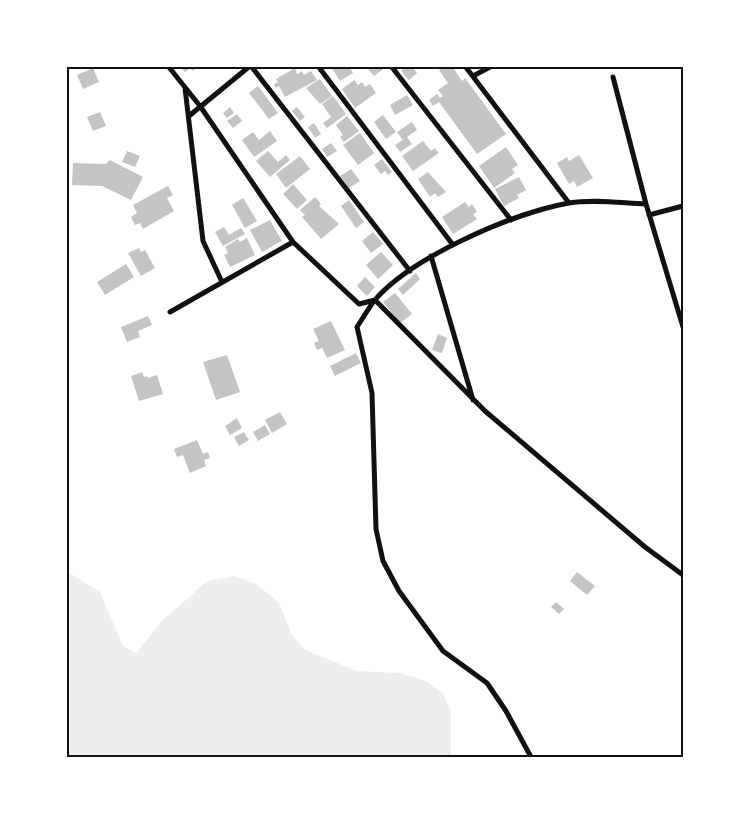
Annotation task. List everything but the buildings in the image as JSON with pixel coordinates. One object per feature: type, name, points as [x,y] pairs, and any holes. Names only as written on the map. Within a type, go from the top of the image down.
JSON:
[{"type":"street","points":[[168,66],[200,106],[293,242],[358,304],[375,300]]},
{"type":"street","points":[[189,116],[251,66],[410,271]]},
{"type":"street","points":[[318,66],[453,245]]},
{"type":"street","points":[[391,66],[511,220]]},
{"type":"street","points":[[465,66],[570,203]]},
{"type":"street","points":[[473,76],[492,66]]},
{"type":"street","points":[[613,77],[649,215],[683,328]]},
{"type":"street","points":[[185,88],[203,241],[222,282]]},
{"type":"street","points":[[530,757],[506,711],[487,684],[443,651],[399,591],[383,561],[376,529],[372,393],[357,327],[375,300],[431,256],[511,220],[570,203],[596,201],[646,204]]},
{"type":"street","points":[[649,215],[683,206]]},
{"type":"street","points":[[170,312],[293,242]]},
{"type":"street","points":[[431,256],[473,400]]},
{"type":"street","points":[[375,300],[473,400],[645,547],[683,575]]},
{"type":"shaded area","points":[[66,571],[100,592],[123,646],[136,653],[163,620],[207,581],[235,576],[256,584],[279,603],[292,635],[305,650],[357,671],[400,673],[426,681],[443,694],[451,711],[451,757],[66,757]]}]
